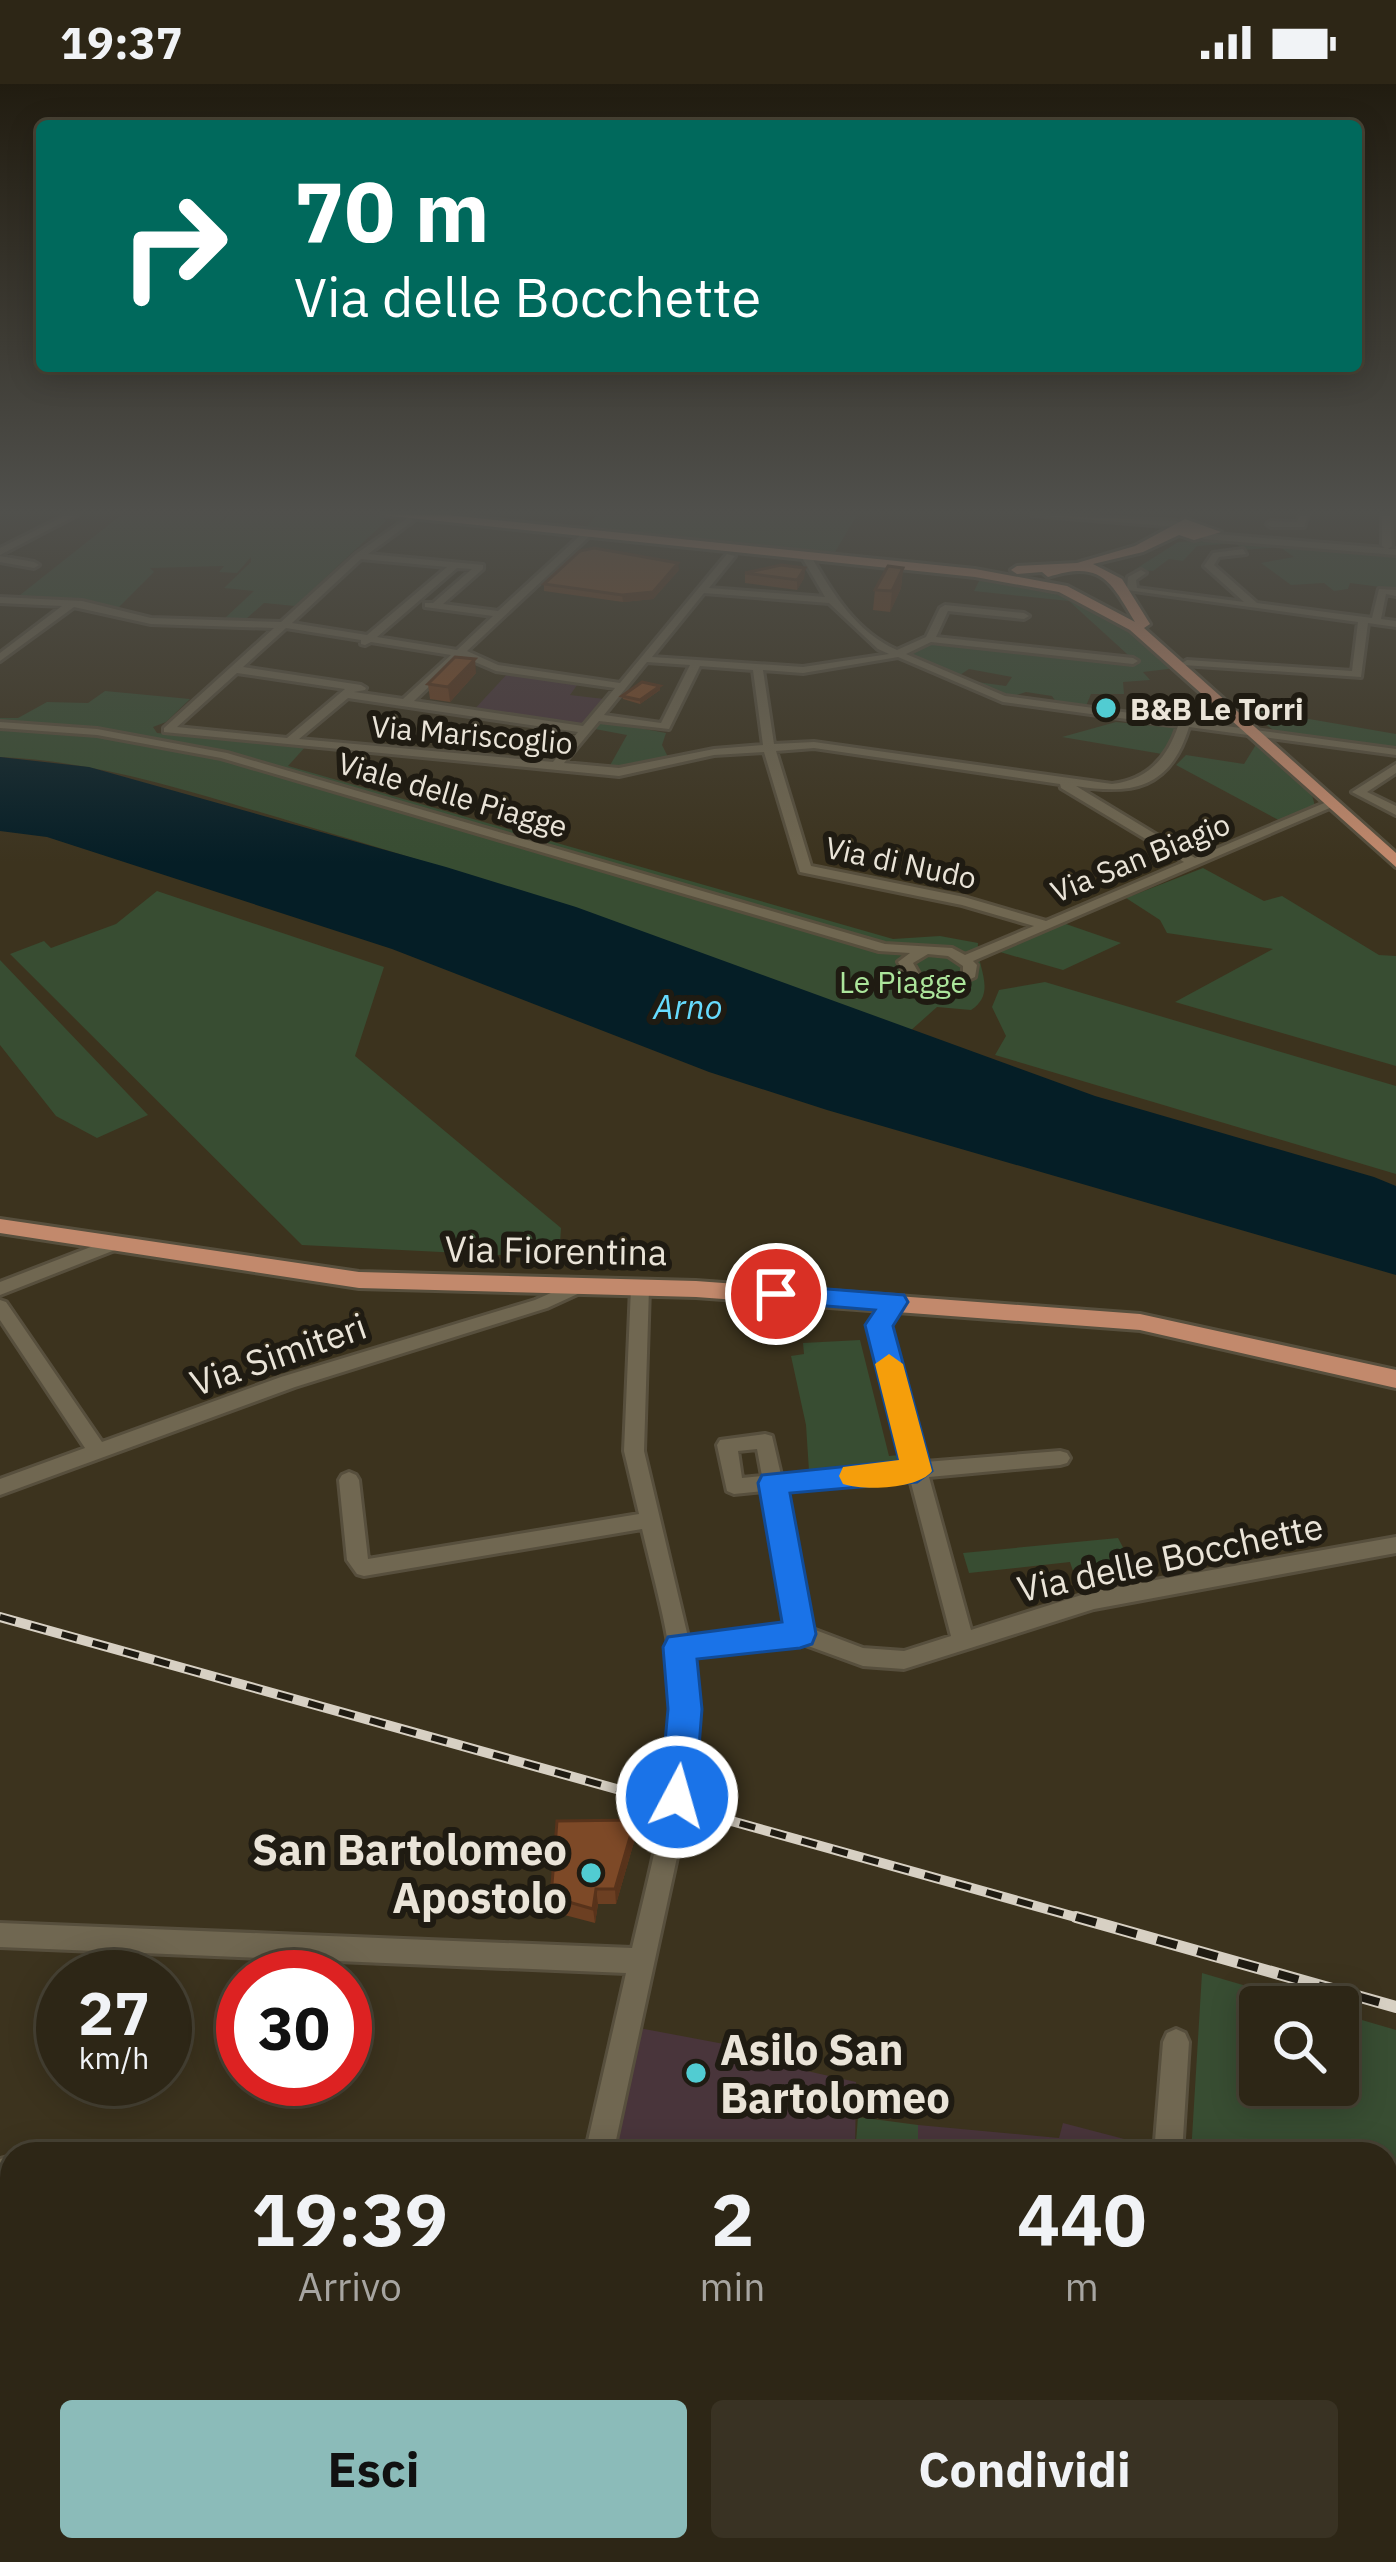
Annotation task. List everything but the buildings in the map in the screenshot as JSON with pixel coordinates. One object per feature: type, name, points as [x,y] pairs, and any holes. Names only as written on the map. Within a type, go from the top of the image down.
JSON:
[{"type":"main road","points":[[1139,631],[1396,849]]},
{"type":"main road","points":[[1151,631],[1396,862]]},
{"type":"main road","name":"Via Fiorentina","points":[[0,1226],[359,1280],[857,1299],[1139,1322],[1396,1379]]},
{"type":"street","points":[[0,658],[36,631]]},
{"type":"street","points":[[168,730],[276,631]]},
{"type":"street","points":[[313,631],[456,653],[496,668],[621,686]]},
{"type":"street","points":[[365,642],[378,631]]},
{"type":"street","points":[[408,700],[481,631]]},
{"type":"street","points":[[557,765],[667,631]]},
{"type":"street","points":[[869,631],[897,654],[1006,700],[1396,752]]},
{"type":"street","points":[[930,639],[934,631]]},
{"type":"street","points":[[1187,663],[1357,675],[1366,631]]},
{"type":"street","points":[[643,659],[758,670],[808,669],[897,654],[930,639],[1133,661]]},
{"type":"street","points":[[0,640],[20,643]]},
{"type":"street","points":[[596,717],[665,727],[696,664]]},
{"type":"street","points":[[236,669],[586,730]]},
{"type":"street","name":"Via di Nudo","points":[[758,670],[769,748],[805,869],[964,901],[1043,924]]},
{"type":"street","points":[[291,740],[350,690]]},
{"type":"street","name":"Viale delle Piagge","points":[[0,725],[97,732],[223,754],[884,948],[952,952],[966,959]]},
{"type":"street","name":"Via Mariscoglio","points":[[97,732],[168,730],[629,772],[703,754],[814,745],[1112,788],[1138,783],[1175,756],[1184,726]]},
{"type":"street","points":[[168,730],[219,746],[223,754]]},
{"type":"street","points":[[1394,772],[1358,793],[1396,811]]},
{"type":"street","points":[[1056,780],[1194,863]]},
{"type":"street","name":"Via San Biagio","points":[[905,962],[912,978],[940,986],[968,977],[971,968],[966,959],[1333,804]]},
{"type":"street","name":"Viale delle Piagge","points":[[884,948],[905,962]]},
{"type":"street","points":[[905,962],[925,950]]},
{"type":"street","points":[[0,1288],[114,1244]]},
{"type":"street","name":"Via Simiteri","points":[[0,1487],[288,1382],[562,1297],[578,1287]]},
{"type":"street","points":[[601,2142],[680,1778],[685,1709],[680,1647],[633,1438],[640,1288]]},
{"type":"street","points":[[857,1299],[879,1325],[964,1642]]},
{"type":"street","points":[[879,1325],[895,1302]]},
{"type":"street","points":[[0,1306],[99,1453]]},
{"type":"street","points":[[800,1634],[773,1483],[1060,1457]]},
{"type":"street","points":[[349,1480],[358,1560],[364,1568],[650,1520]]},
{"type":"street","name":"Via delle Bocchette","points":[[680,1647],[800,1634],[863,1657],[896,1661],[1094,1600],[1396,1545]]},
{"type":"street","points":[[0,1935],[642,1960]]},
{"type":"street","points":[[1169,2142],[1176,2042]]},
{"type":"shaded area","points":[[509,672],[565,680],[577,685],[570,695],[604,699],[582,727],[471,713]]},
{"type":"shaded area","points":[[639,2028],[767,2052],[767,2062],[856,2082],[855,2142],[612,2142]]},
{"type":"shaded area","points":[[1063,2123],[1128,2140],[918,2142],[918,2125],[1059,2138]]},
{"type":"green space","points":[[1101,631],[1128,631],[1176,668],[1143,672],[1150,680],[1123,682],[1124,694],[1091,694],[1084,711],[1059,706],[1052,696],[1026,692],[1007,698],[970,681],[1006,686],[1012,677],[969,669],[957,677],[908,655],[936,642],[1138,664]]},
{"type":"green space","name":"Le Piagge","points":[[105,691],[190,699],[166,722],[153,727],[157,733],[307,745],[288,766],[893,939],[940,936],[978,943],[983,995],[971,1010],[937,1007],[909,1032],[608,922],[380,848],[153,782],[77,765],[0,757],[0,718],[18,718],[47,702],[88,703]]},
{"type":"green space","points":[[1246,708],[1396,734],[1396,749],[1278,734]]},
{"type":"green space","points":[[602,721],[666,733],[662,745],[670,761],[608,769],[627,735],[595,729]]},
{"type":"green space","points":[[1116,722],[1176,728],[1168,755],[1062,737]]},
{"type":"green space","points":[[1257,743],[1312,795],[1315,806],[1286,824],[1176,765],[1186,755],[1244,764]]},
{"type":"green space","points":[[1203,868],[1264,901],[1282,896],[1379,955],[1396,956],[1396,1066],[1175,1002],[1273,949],[1167,933],[1160,920],[1126,898]]},
{"type":"green space","points":[[157,891],[384,967],[355,1056],[561,1228],[559,1258],[302,1245],[10,954],[44,941],[51,948],[116,924]]},
{"type":"green space","points":[[1063,923],[1121,943],[1063,970],[1000,952]]},
{"type":"green space","points":[[0,960],[148,1115],[97,1138],[56,1116],[0,1045]]},
{"type":"green space","points":[[1045,982],[1396,1086],[1396,1174],[995,1055],[1006,1036],[992,1007],[999,990]]},
{"type":"green space","points":[[860,1340],[889,1456],[899,1455],[901,1462],[809,1471],[806,1425],[791,1356],[804,1354],[803,1343]]},
{"type":"green space","points":[[1118,1538],[1134,1568],[1076,1580],[1070,1562],[969,1573],[963,1553]]},
{"type":"green space","points":[[1202,1973],[1246,1986],[1239,1986],[1239,2106],[1359,2106],[1359,2019],[1396,2030],[1396,2142],[1192,2142]]},
{"type":"green space","points":[[858,2117],[918,2125],[918,2142],[856,2142]]},
{"type":"water","name":"Arno","points":[[0,757],[89,767],[446,867],[576,907],[1095,1096],[1374,1177],[1396,1186],[1396,1275],[827,1110],[709,1072],[392,949],[47,837],[0,831]]},
{"type":"railway","points":[[0,1617],[1086,1920]]},
{"type":"railway","points":[[1076,1917],[1396,2007]]},
{"type":"slow traffic","points":[[854,1476],[917,1471],[889,1364]]},
{"type":"place","name":"B&B Le Torri","points":[[1106,708]]},
{"type":"place","name":"San Bartolomeo Apostolo","points":[[591,1873]]},
{"type":"place","name":"Asilo San Bartolomeo","points":[[696,2073]]},
{"type":"route","points":[[677,1797],[685,1709],[680,1647],[800,1634],[773,1483],[917,1471],[879,1325],[895,1302],[776,1294]]}]
